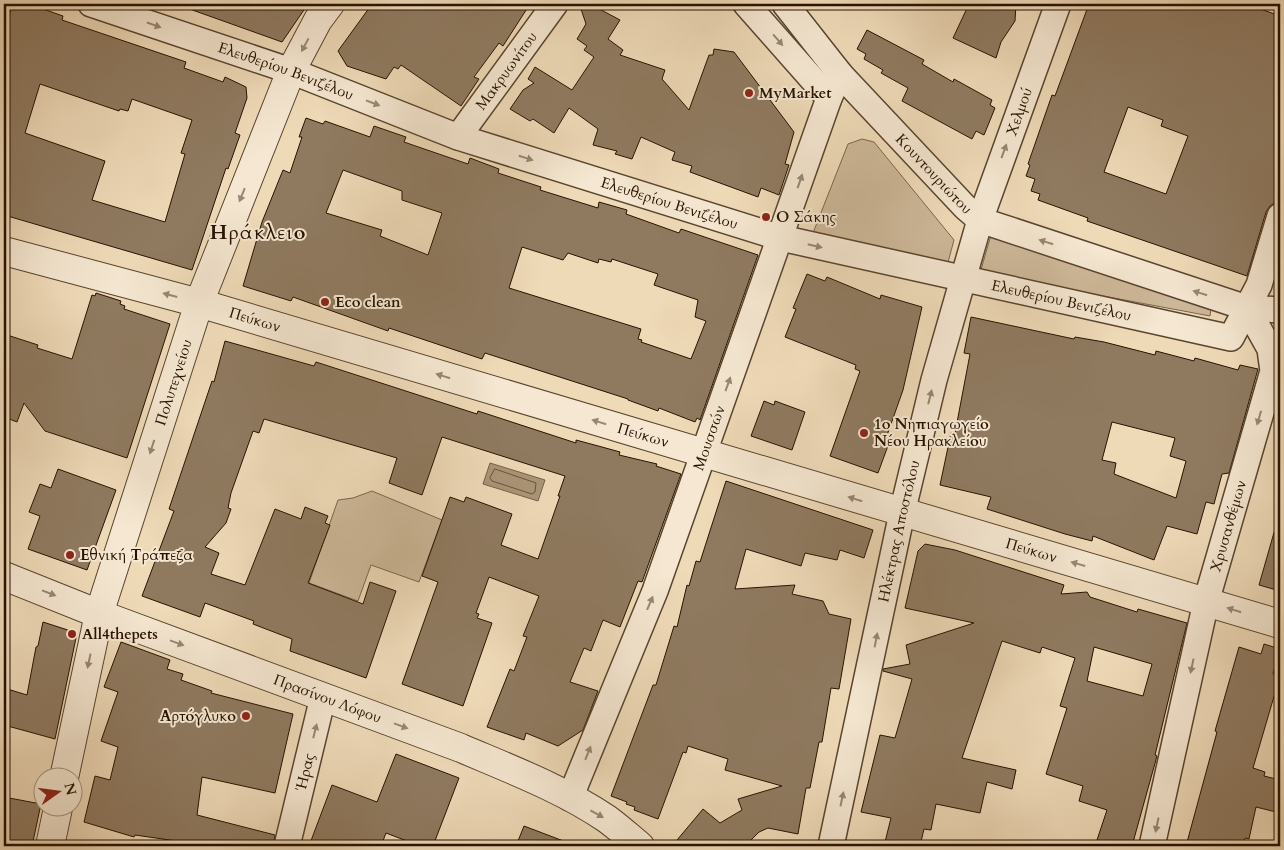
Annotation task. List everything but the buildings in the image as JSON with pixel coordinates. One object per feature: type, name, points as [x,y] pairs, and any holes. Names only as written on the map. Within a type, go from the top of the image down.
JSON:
[{"type":"street","name":"Ελευθερίου Βενιζέλου","points":[[91,4],[291,71],[458,137],[781,238],[1231,338],[1247,308]]},
{"type":"street","name":"Πολυτεχνείου","points":[[66,768],[99,614],[199,303],[291,71],[318,20],[330,4]]},
{"type":"street","name":"Μακρυωνίτου","points":[[458,137],[555,4]]},
{"type":"street","points":[[746,4],[829,98]]},
{"type":"street","name":"Κουντουριώτου","points":[[785,4],[840,74],[965,207],[980,220],[1247,308]]},
{"type":"street","name":"Χελμού","points":[[980,220],[1058,4]]},
{"type":"street","name":"Μουσσών","points":[[570,798],[655,591],[829,98],[840,74]]},
{"type":"street","points":[[1247,308],[1259,285],[1280,216]]},
{"type":"street","name":"Ηλέκτρας Αποστόλου","points":[[832,846],[902,512],[962,279],[980,220]]},
{"type":"street","name":"Πεύκων","points":[[4,251],[199,303],[1280,624]]},
{"type":"street","points":[[1247,308],[1280,310]]},
{"type":"street","points":[[1247,308],[1280,331]]},
{"type":"street","name":"Χρυσανθέμων","points":[[1152,846],[1206,602],[1273,371],[1270,349],[1247,308]]},
{"type":"street","name":"Πρασίνου Λόφου","points":[[4,576],[99,614],[461,748],[520,773],[607,819],[640,846]]},
{"type":"street","name":"Ήρας","points":[[286,846],[323,697]]},
{"type":"street","points":[[50,846],[56,818]]},
{"type":"shaded area","points":[[862,139],[874,142],[954,240],[947,266],[813,233],[848,144]]},
{"type":"shaded area","points":[[991,235],[1211,309],[1210,316],[980,273]]},
{"type":"shaded area","points":[[372,491],[442,520],[419,582],[371,565],[358,601],[309,583],[338,500],[353,498]]},
{"type":"water","points":[[490,463],[545,480],[538,501],[483,484]]},
{"type":"place","name":"MyMarket","points":[[749,93]]},
{"type":"place","name":"Ο Σάκης","points":[[766,217]]},
{"type":"place","name":"Eco clean","points":[[325,302]]},
{"type":"place","name":"1ο Νηπιαγωγείο Νέου Ηρακλείου","points":[[864,433]]},
{"type":"place","name":"Εθνική Τράπεζα","points":[[70,555]]},
{"type":"place","name":"All4thepets","points":[[72,634]]},
{"type":"place","name":"Αρτόγλυκο","points":[[246,716]]},
{"type":"district","name":"Ηράκλειο","points":[[258,232]]}]
